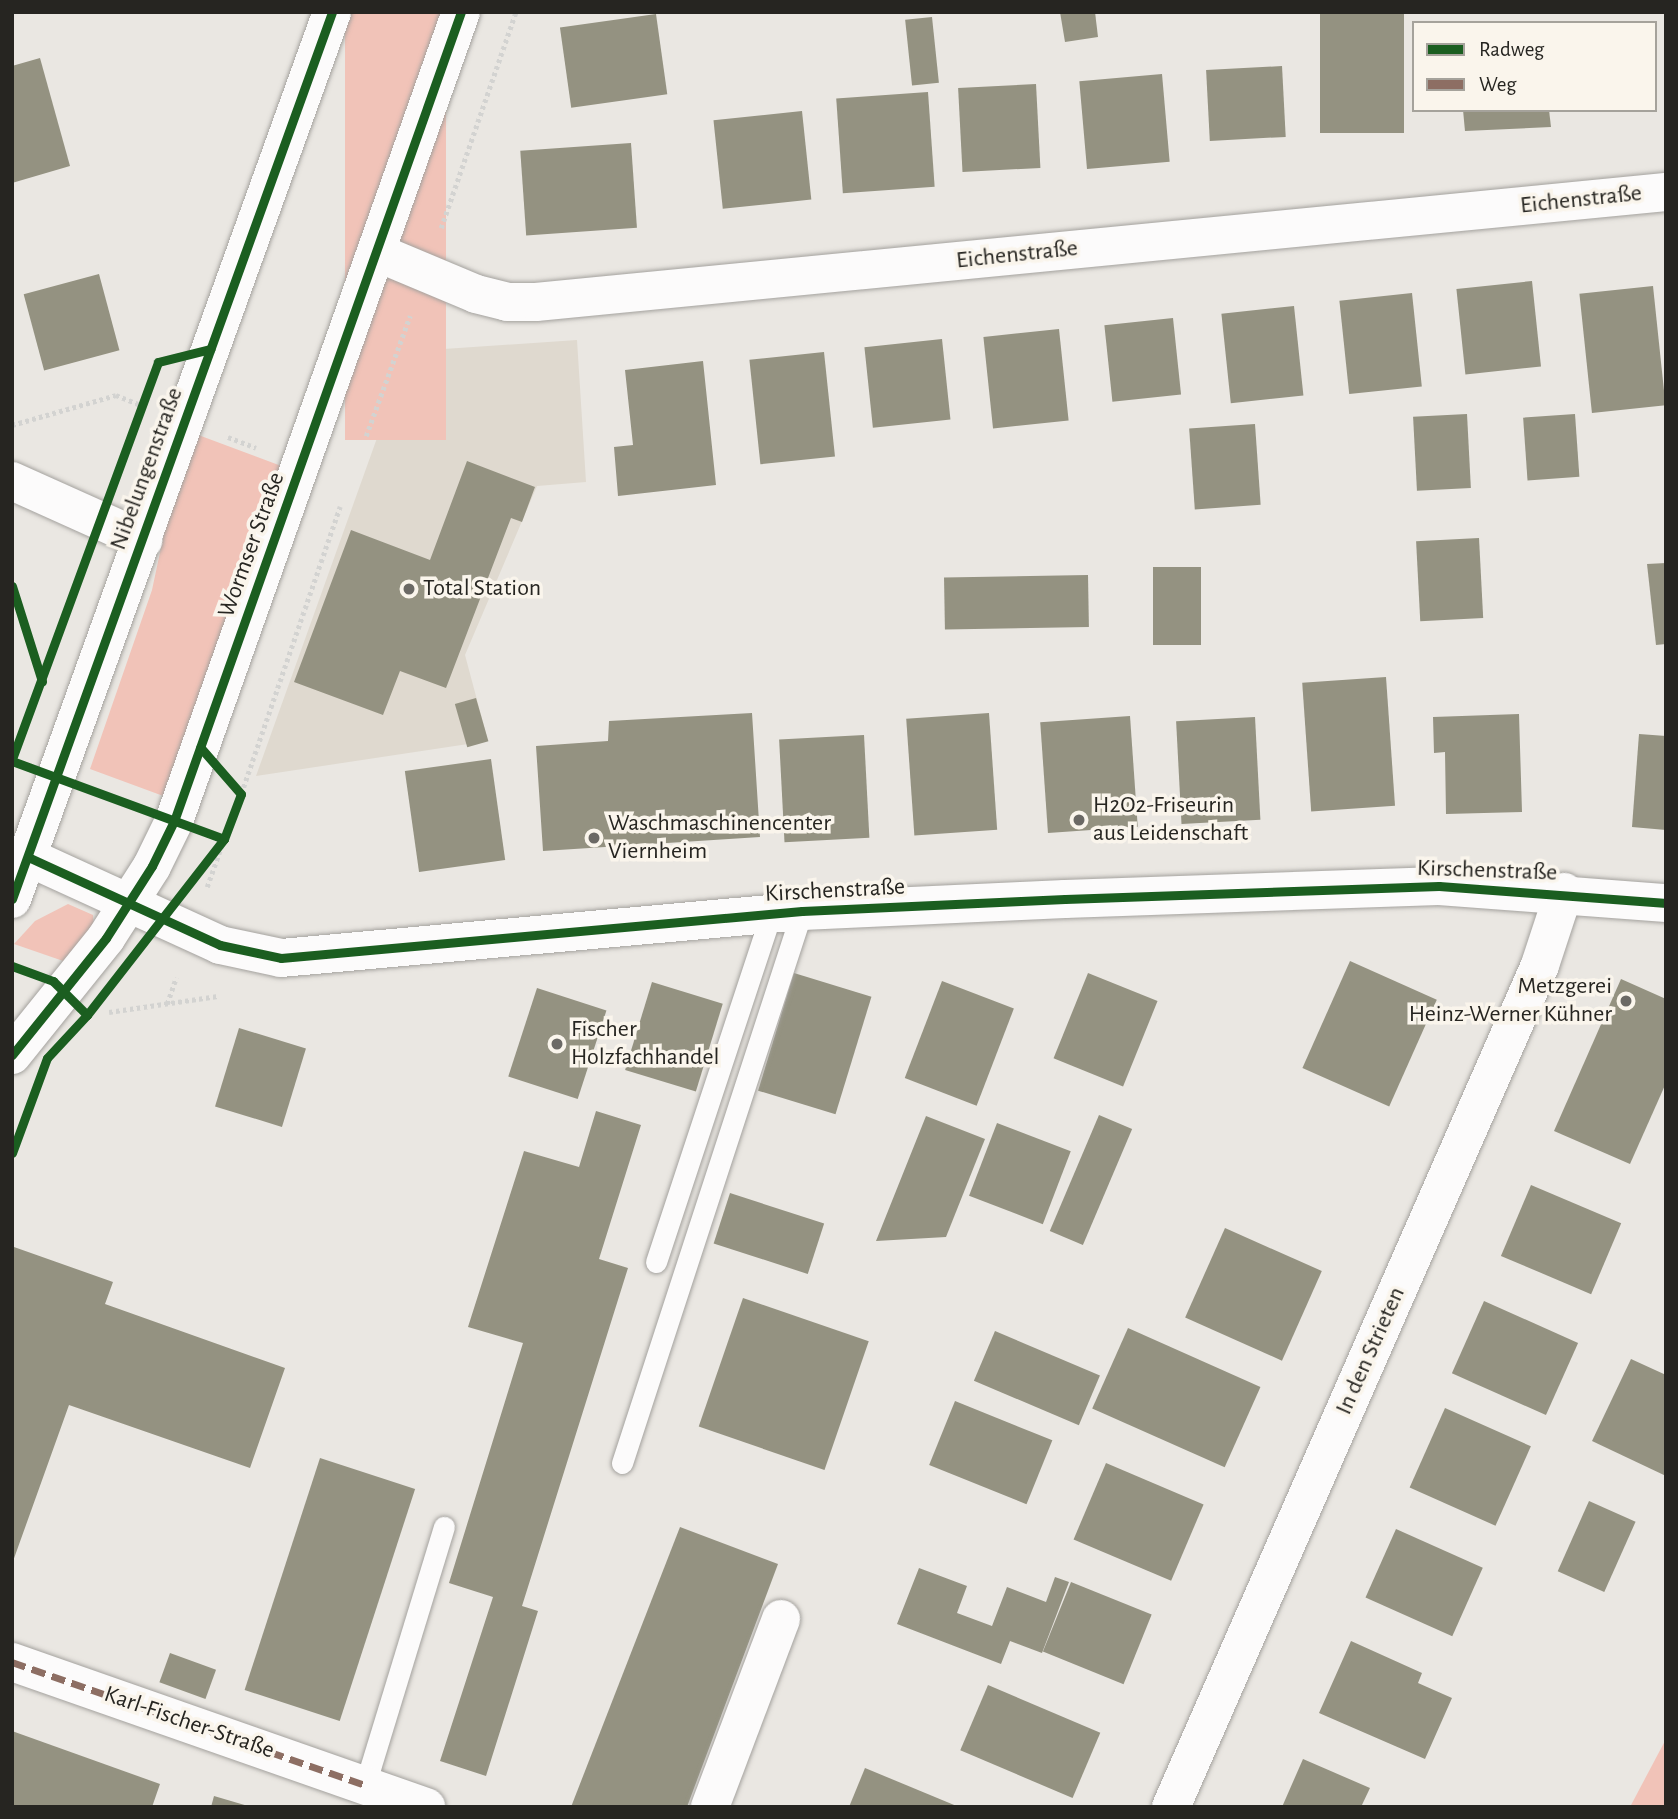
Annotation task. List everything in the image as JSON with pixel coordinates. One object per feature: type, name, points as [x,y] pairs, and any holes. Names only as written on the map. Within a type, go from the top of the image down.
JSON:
[{"type":"street","name":"Nibelungenstraße","points":[[12,899],[332,12]]},
{"type":"street","name":"Wormser Straße","points":[[12,1055],[145,911],[200,747],[461,12]]},
{"type":"street","name":"Eichenstraße","points":[[376,252],[476,295],[507,302],[536,302],[1666,192]]},
{"type":"street","points":[[12,481],[143,540]]},
{"type":"street","name":"Kirschenstraße","points":[[28,857],[220,945],[281,958],[787,913],[1439,886],[1564,892],[1666,903]]},
{"type":"street","name":"In den Strieten","points":[[1171,1807],[1541,965],[1564,892]]},
{"type":"street","points":[[710,1807],[780,1619]]},
{"type":"street","name":"Karl-Fischer-Straße","points":[[12,1662],[361,1796],[426,1807]]},
{"type":"lane","points":[[656,1262],[787,913]]},
{"type":"lane","points":[[622,1463],[787,913]]},
{"type":"lane","points":[[361,1796],[444,1527]]},
{"type":"path","points":[[361,448],[516,12]]},
{"type":"path","points":[[12,425],[116,395],[349,482],[241,793],[200,747]]},
{"type":"path","points":[[145,911],[224,839]]},
{"type":"path","points":[[206,890],[224,839]]},
{"type":"path","points":[[100,1013],[230,994],[281,958]]},
{"type":"shaded area","points":[[345,12],[446,12],[446,440],[345,440]]},
{"type":"shaded area","name":"Total Station","points":[[577,340],[586,482],[537,486],[465,655],[488,741],[256,776],[401,371],[412,357],[429,350]]},
{"type":"shaded area","points":[[193,433],[284,467],[166,797],[90,769],[152,590],[172,496]]},
{"type":"shaded area","points":[[68,904],[93,915],[94,929],[69,963],[14,944],[35,921]]},
{"type":"shaded area","points":[[1666,1739],[1666,1807],[1630,1807]]},
{"type":"building","points":[[1060,12],[1095,12],[1098,37],[1065,42]]},
{"type":"building","points":[[1320,12],[1404,12],[1404,133],[1320,133]]},
{"type":"building","points":[[656,14],[667,94],[571,108],[560,27]]},
{"type":"building","points":[[932,17],[939,83],[912,85],[905,20]]},
{"type":"building","points":[[40,58],[70,166],[12,183],[12,66]]},
{"type":"building","points":[[1282,66],[1286,137],[1210,141],[1206,70]]},
{"type":"building","points":[[1162,74],[1170,162],[1087,169],[1079,81]]},
{"type":"building","points":[[1036,84],[1040,168],[963,172],[958,88]]},
{"type":"building","points":[[928,92],[935,187],[843,193],[836,98]]},
{"type":"building","points":[[802,111],[811,200],[723,209],[713,120]]},
{"type":"building","points":[[1463,112],[1549,112],[1551,127],[1465,131]]},
{"type":"building","points":[[631,143],[637,228],[526,236],[520,151]]},
{"type":"building","points":[[99,274],[119,350],[44,370],[24,294]]},
{"type":"building","points":[[1532,281],[1541,367],[1465,374],[1456,289]]},
{"type":"building","points":[[1653,286],[1666,405],[1592,413],[1579,294]]},
{"type":"building","points":[[1412,293],[1422,386],[1349,394],[1339,301]]},
{"type":"building","points":[[1294,306],[1303,396],[1231,403],[1221,314]]},
{"type":"building","points":[[1173,318],[1181,395],[1112,402],[1104,325]]},
{"type":"building","points":[[1059,329],[1069,420],[993,428],[983,337]]},
{"type":"building","points":[[942,339],[950,420],[873,428],[864,347]]},
{"type":"building","points":[[824,352],[835,456],[760,464],[749,360]]},
{"type":"building","points":[[703,361],[716,485],[618,496],[614,447],[633,445],[625,370]]},
{"type":"building","points":[[1467,414],[1471,488],[1417,491],[1413,417]]},
{"type":"building","points":[[1575,414],[1579,477],[1528,480],[1523,418]]},
{"type":"building","points":[[1255,424],[1261,505],[1195,509],[1189,429]]},
{"type":"building","points":[[467,461],[535,487],[522,522],[511,518],[446,688],[400,671],[383,715],[294,682],[351,530],[430,560]]},
{"type":"building","points":[[1479,538],[1483,618],[1420,621],[1416,541]]},
{"type":"building","points":[[1666,563],[1666,644],[1656,645],[1647,564]]},
{"type":"building","points":[[1153,567],[1201,567],[1201,645],[1153,645]]},
{"type":"building","points":[[1088,575],[1089,627],[945,630],[944,578]]},
{"type":"building","points":[[1386,677],[1395,806],[1311,812],[1302,683]]},
{"type":"building","points":[[476,698],[488,741],[467,747],[455,704]]},
{"type":"building","points":[[752,713],[760,837],[543,851],[536,746],[608,741],[609,721]]},
{"type":"building","points":[[989,713],[997,830],[914,836],[906,719]]},
{"type":"building","points":[[1519,714],[1522,812],[1446,814],[1445,752],[1434,753],[1433,717]]},
{"type":"building","points":[[1130,716],[1138,827],[1048,833],[1040,722]]},
{"type":"building","points":[[1255,717],[1260,820],[1181,824],[1176,721]]},
{"type":"building","points":[[1639,734],[1666,736],[1666,830],[1632,827]]},
{"type":"building","points":[[864,735],[869,838],[785,842],[779,739]]},
{"type":"building","points":[[491,759],[505,860],[419,872],[405,771]]},
{"type":"building","points":[[1350,961],[1437,1000],[1389,1107],[1302,1068]]},
{"type":"building","points":[[794,973],[871,997],[835,1114],[758,1091]]},
{"type":"building","points":[[1088,973],[1158,1001],[1123,1086],[1054,1058]]},
{"type":"building","points":[[1621,979],[1666,999],[1666,1083],[1630,1164],[1554,1131]]},
{"type":"building","points":[[942,981],[1014,1009],[977,1106],[905,1078]]},
{"type":"building","points":[[652,982],[723,1004],[696,1092],[625,1070]]},
{"type":"building","name":"Fischer Holzfachhandel","points":[[537,988],[606,1011],[578,1099],[508,1076]]},
{"type":"building","points":[[239,1028],[306,1048],[282,1127],[215,1106]]},
{"type":"building","points":[[596,1111],[641,1125],[599,1259],[628,1268],[522,1606],[538,1611],[486,1776],[440,1761],[493,1597],[449,1583],[523,1343],[468,1327],[524,1151],[579,1167]]},
{"type":"building","points":[[1099,1115],[1132,1129],[1083,1245],[1050,1231]]},
{"type":"building","points":[[926,1116],[985,1139],[946,1237],[876,1241]]},
{"type":"building","points":[[997,1123],[1071,1151],[1043,1224],[969,1196]]},
{"type":"building","points":[[1531,1185],[1621,1223],[1591,1294],[1501,1256]]},
{"type":"building","points":[[730,1193],[824,1224],[808,1274],[714,1243]]},
{"type":"building","points":[[1225,1228],[1322,1271],[1282,1361],[1185,1318]]},
{"type":"building","points":[[14,1247],[113,1282],[105,1304],[285,1368],[250,1468],[69,1405],[12,1564]]},
{"type":"building","points":[[743,1298],[869,1341],[824,1470],[699,1427]]},
{"type":"building","points":[[1484,1301],[1578,1343],[1546,1415],[1452,1373]]},
{"type":"building","points":[[1128,1328],[1260,1387],[1225,1467],[1092,1408]]},
{"type":"building","points":[[995,1331],[1100,1376],[1079,1425],[974,1381]]},
{"type":"building","points":[[1631,1359],[1666,1375],[1666,1476],[1592,1441]]},
{"type":"building","points":[[955,1401],[1052,1440],[1027,1504],[929,1465]]},
{"type":"building","points":[[1445,1408],[1531,1446],[1495,1526],[1410,1487]]},
{"type":"building","points":[[320,1458],[415,1489],[340,1721],[245,1690]]},
{"type":"building","points":[[1106,1463],[1204,1504],[1171,1581],[1074,1539]]},
{"type":"building","points":[[1589,1501],[1636,1522],[1604,1592],[1558,1571]]},
{"type":"building","points":[[680,1527],[778,1564],[687,1807],[571,1807]]},
{"type":"building","points":[[1396,1529],[1483,1568],[1452,1636],[1365,1598]]},
{"type":"building","points":[[919,1568],[967,1586],[957,1613],[992,1626],[1007,1587],[1046,1602],[1055,1577],[1069,1582],[1042,1653],[1010,1641],[1001,1664],[897,1624]]},
{"type":"building","points":[[1071,1582],[1152,1615],[1124,1684],[1043,1652]]},
{"type":"building","points":[[1351,1641],[1422,1673],[1418,1683],[1452,1698],[1425,1759],[1319,1713]]},
{"type":"building","points":[[170,1653],[216,1670],[205,1699],[159,1682]]},
{"type":"building","points":[[988,1685],[1100,1733],[1073,1798],[960,1750]]},
{"type":"building","points":[[12,1731],[160,1784],[152,1807],[12,1807]]},
{"type":"building","points":[[1303,1759],[1370,1788],[1361,1807],[1282,1807]]},
{"type":"building","points":[[865,1768],[959,1807],[849,1807]]},
{"type":"building","points":[[214,1796],[248,1806],[248,1807],[211,1807]]},
{"type":"marked path","points":[[12,1662],[365,1785]]},
{"type":"cycle path","points":[[12,899],[332,12]]},
{"type":"cycle path","points":[[12,1055],[106,938],[152,866],[174,821],[461,12]]},
{"type":"cycle path","points":[[12,759],[158,362],[210,349]]},
{"type":"cycle path","points":[[12,586],[42,681]]},
{"type":"cycle path","points":[[12,1153],[47,1058],[87,1015],[224,839],[241,794],[200,747]]},
{"type":"cycle path","points":[[12,761],[224,839]]},
{"type":"cycle path","points":[[28,857],[220,945],[281,958],[802,911],[1065,899],[1439,886],[1666,903]]},
{"type":"cycle path","points":[[12,966],[53,981],[87,1015]]},
{"type":"place","name":"Total Station","points":[[409,589]]},
{"type":"place","name":"H2O2-Friseurin aus Leidenschaft","points":[[1079,820]]},
{"type":"place","name":"Waschmaschinencenter Viernheim","points":[[594,838]]},
{"type":"place","name":"Metzgerei Heinz-Werner Kühner","points":[[1626,1001]]},
{"type":"place","name":"Fischer Holzfachhandel","points":[[557,1044]]}]
